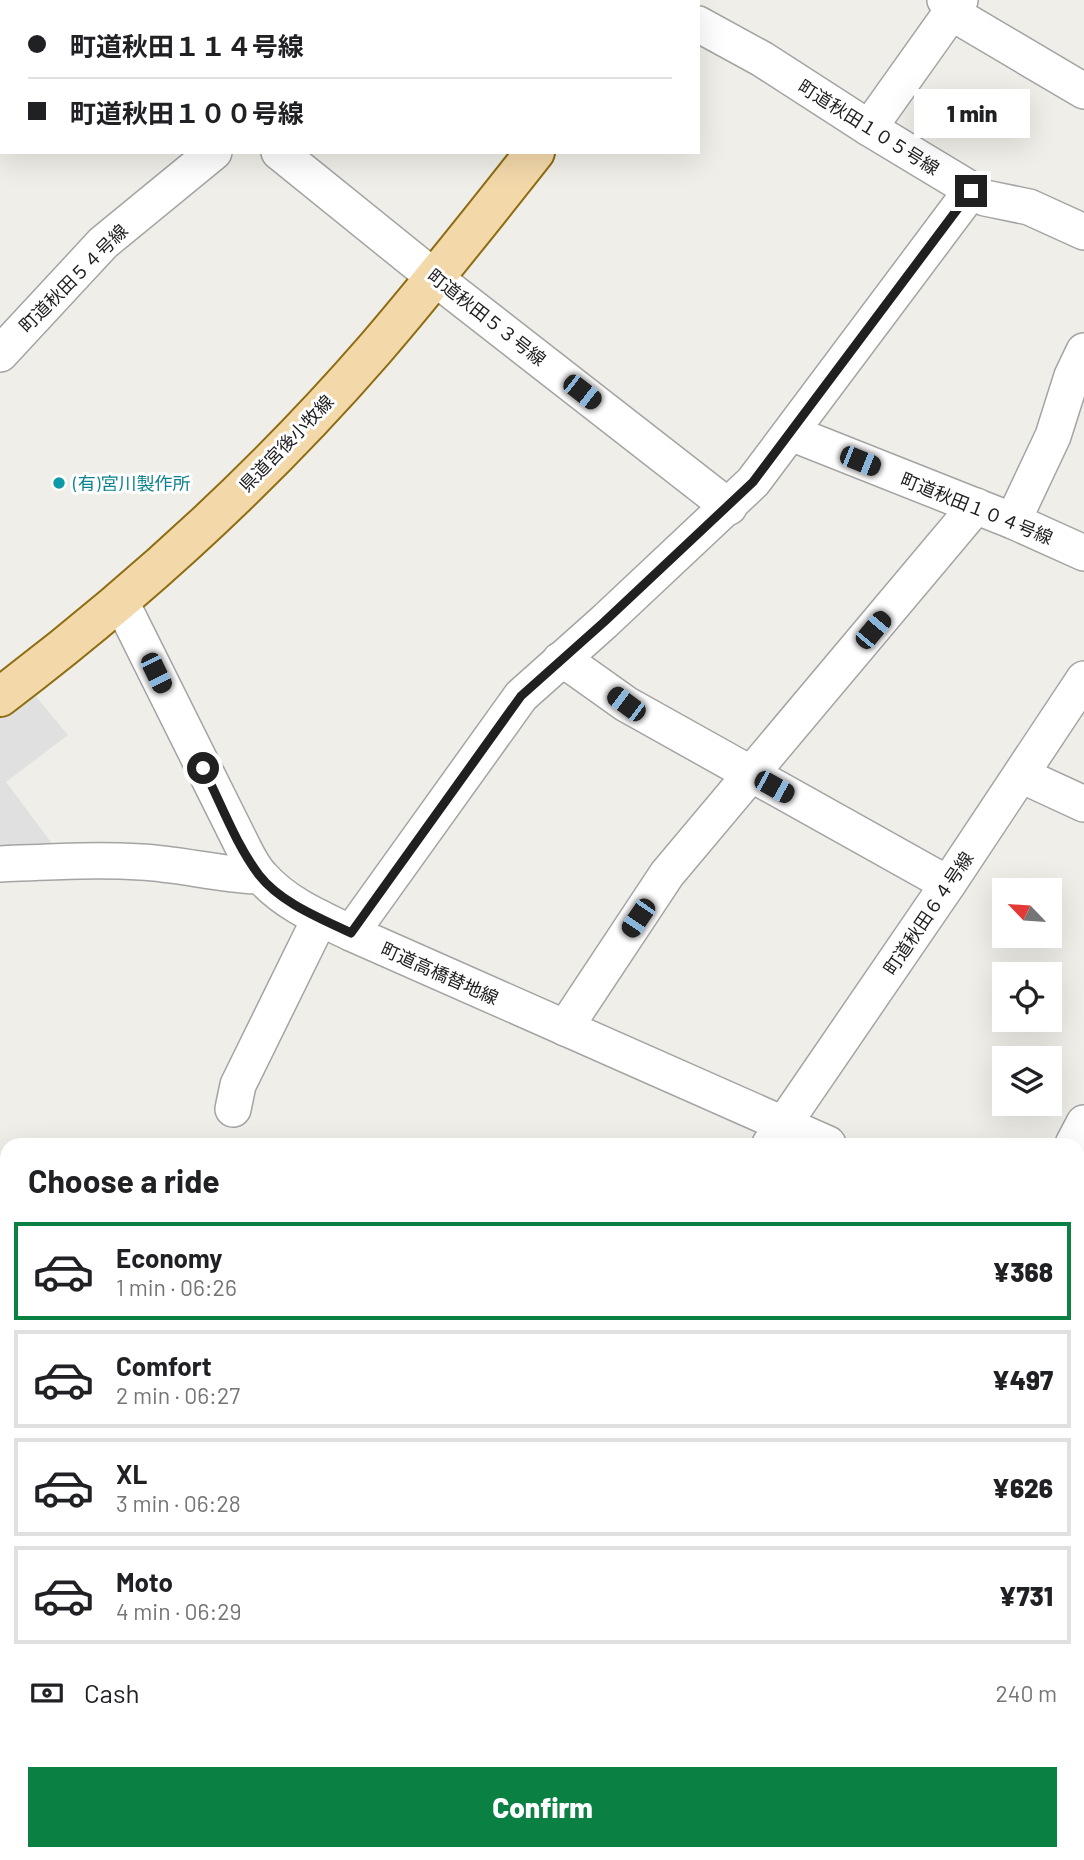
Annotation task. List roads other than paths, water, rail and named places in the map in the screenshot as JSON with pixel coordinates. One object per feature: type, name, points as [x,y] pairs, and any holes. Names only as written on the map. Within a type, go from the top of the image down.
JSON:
[{"type":"main road","name":"県道宮後小牧線","points":[[0,697],[121,602],[216,514],[293,437],[374,351],[533,154]]},
{"type":"street","points":[[952,3],[957,16],[1084,91]]},
{"type":"street","points":[[869,128],[952,3]]},
{"type":"street","name":"町道秋田１０５号線","points":[[700,25],[762,59],[971,191],[985,198],[1029,207],[1084,232]]},
{"type":"street","name":"町道秋田５４号線","points":[[0,354],[103,243],[212,154]]},
{"type":"street","name":"町道秋田５３号線","points":[[281,154],[435,278],[729,506]]},
{"type":"street","points":[[351,933],[521,696],[753,482],[971,191]]},
{"type":"street","points":[[1013,521],[1053,436],[1072,376],[1084,351]]},
{"type":"street","name":"町道秋田１０４号線","points":[[791,433],[1013,521],[1084,553]]},
{"type":"street","points":[[565,1028],[667,874],[976,506]]},
{"type":"street","points":[[121,602],[260,876]]},
{"type":"street","points":[[560,660],[626,704],[948,884]]},
{"type":"street","name":"町道秋田６４号線","points":[[777,1135],[1084,679]]},
{"type":"street","points":[[1021,775],[1084,804]]},
{"type":"street","points":[[0,864],[92,860],[142,862],[230,875],[260,876]]},
{"type":"street","name":"町道高橋替地線","points":[[260,876],[278,892],[320,918],[565,1028],[777,1135]]},
{"type":"street","points":[[233,1109],[238,1085],[320,918]]},
{"type":"place","name":"(有)宮川製作所","points":[[59,483]]}]
